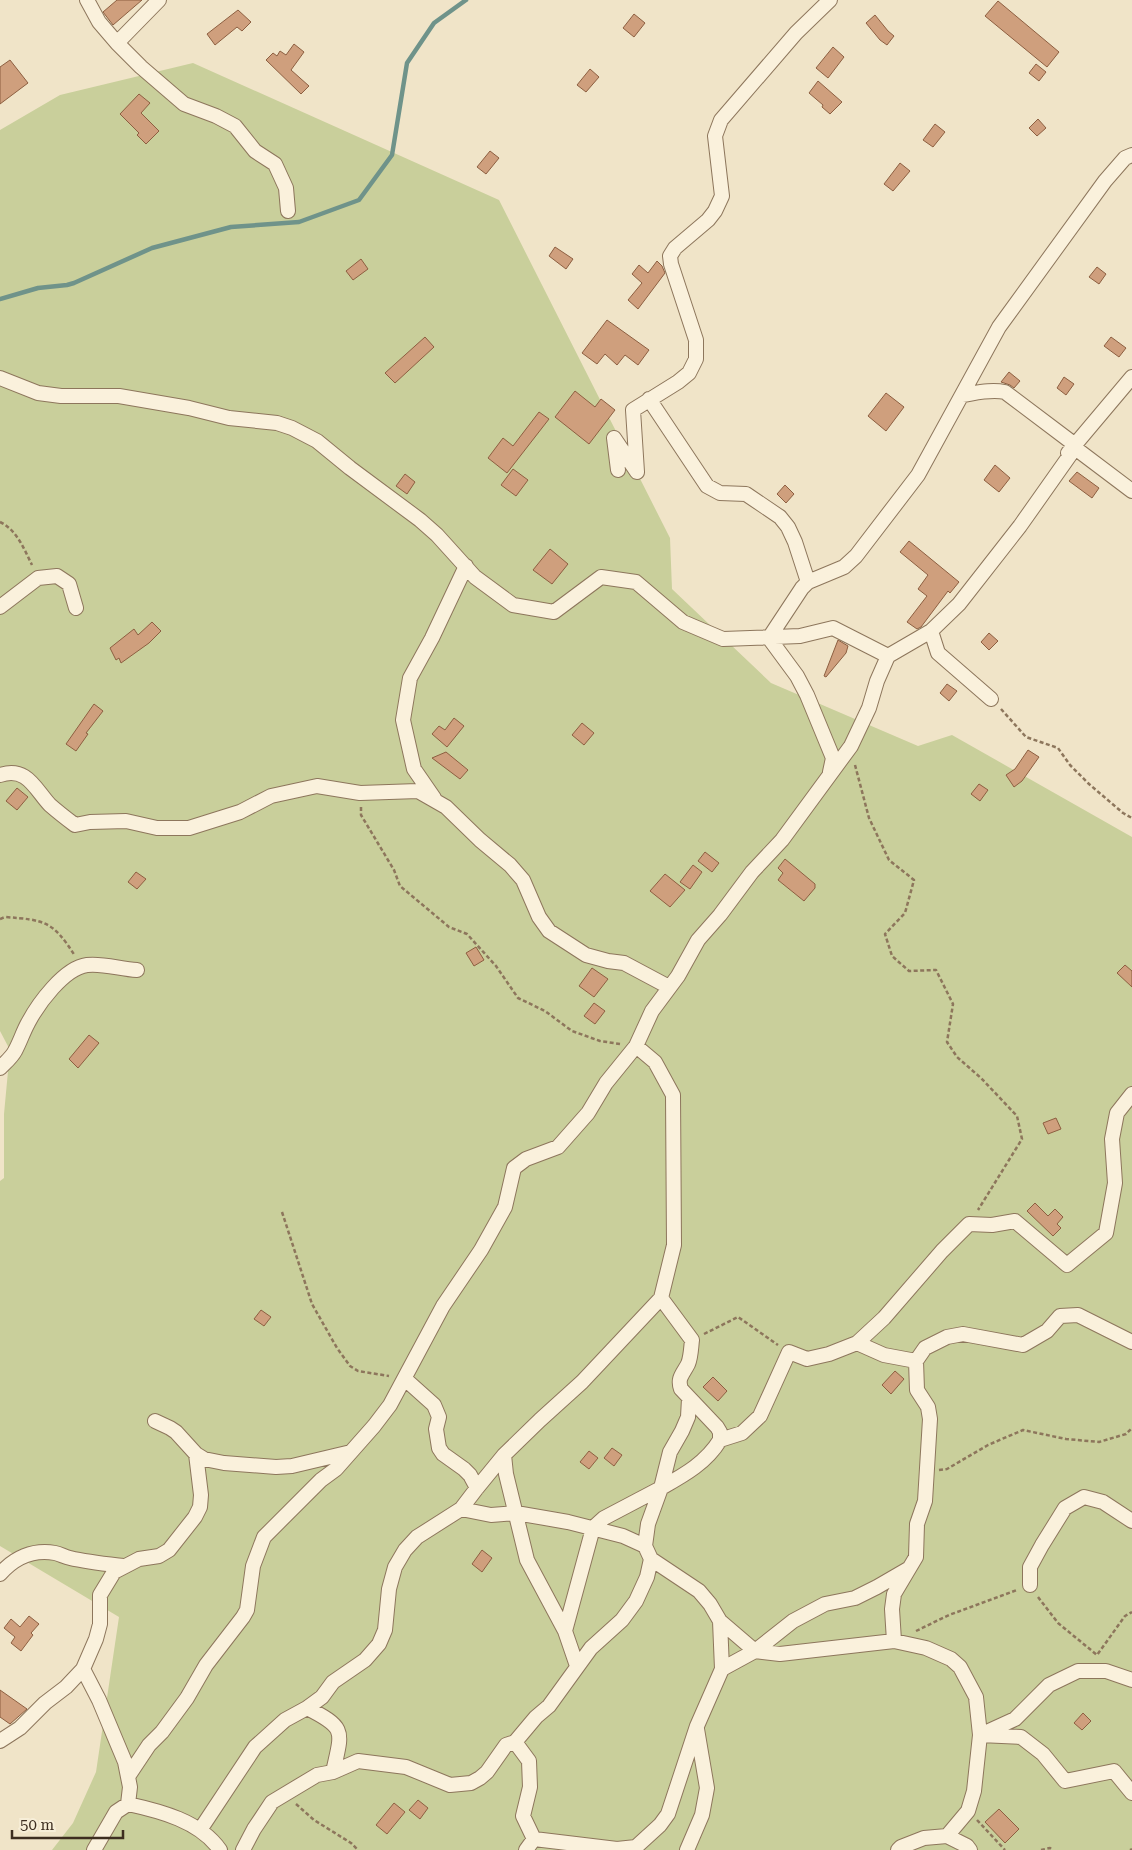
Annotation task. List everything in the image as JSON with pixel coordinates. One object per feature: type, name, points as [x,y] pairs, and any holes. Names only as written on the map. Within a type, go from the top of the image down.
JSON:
[{"type":"street","points":[[87,0],[100,22],[117,43],[184,104],[216,116],[235,126],[255,151],[275,164],[286,188],[288,211]]},
{"type":"street","points":[[117,43],[159,0]]},
{"type":"street","points":[[618,470],[614,438],[638,472],[633,410],[678,382],[689,373],[696,359],[696,340],[670,256],[675,248],[708,220],[715,211],[722,196],[715,136],[721,120],[796,33],[830,0]]},
{"type":"street","points":[[769,638],[802,588],[808,582],[844,567],[856,556],[918,475],[999,328],[1105,181],[1132,154]]},
{"type":"street","points":[[959,604],[1074,444],[1100,417],[1132,377]]},
{"type":"street","points":[[0,378],[38,393],[62,396],[119,396],[189,408],[230,418],[277,423],[292,428],[317,441],[420,520],[437,535],[475,577],[513,605],[554,612],[601,577],[636,582],[683,622],[723,638],[800,636],[833,628],[872,646],[888,656]]},
{"type":"street","points":[[962,395],[991,390],[1005,392],[1074,444]]},
{"type":"street","points":[[649,400],[707,486],[720,493],[746,494],[780,516],[795,542],[808,582]]},
{"type":"street","points":[[128,1775],[149,1745],[162,1732],[187,1698],[206,1665],[247,1610],[253,1566],[264,1537],[321,1480],[336,1469],[379,1419],[405,1378],[443,1306],[481,1250],[505,1207],[514,1168],[526,1159],[558,1147],[588,1113],[606,1083],[636,1046],[652,1010],[669,987],[698,940],[720,916],[752,872],[782,840],[851,746],[869,708],[877,681],[888,656],[931,631],[959,604],[1020,526],[1075,448],[1132,491]]},
{"type":"street","points":[[436,801],[414,770],[403,720],[410,678],[432,638],[466,566]]},
{"type":"street","points":[[0,607],[38,578],[57,576],[68,584],[76,608]]},
{"type":"street","points":[[931,631],[938,653],[992,699]]},
{"type":"street","points":[[769,638],[797,676],[807,695],[833,758],[830,773]]},
{"type":"street","points":[[0,775],[7,773],[19,774],[31,781],[50,804],[75,825],[90,822],[126,821],[157,828],[189,828],[240,812],[271,796],[318,786],[360,794],[418,791],[446,806],[480,840],[510,865],[523,880],[539,917],[549,931],[586,955],[624,963],[669,987]]},
{"type":"street","points":[[0,1068],[15,1051],[21,1035],[35,1011],[72,970],[85,965],[100,964],[137,970]]},
{"type":"street","points":[[200,1830],[256,1747],[285,1720],[322,1697],[334,1682],[365,1660],[379,1644],[385,1630],[389,1589],[396,1567],[405,1550],[417,1537],[461,1509],[504,1455],[582,1382],[661,1298],[674,1245],[673,1095],[655,1062],[636,1046]]},
{"type":"street","points":[[720,1440],[742,1432],[760,1416],[789,1352],[807,1358],[829,1354],[856,1343],[884,1318],[969,1224],[992,1225],[1015,1221],[1067,1266],[1106,1233],[1116,1183],[1112,1139],[1117,1113],[1132,1094]]},
{"type":"street","points":[[565,1631],[593,1528],[604,1518],[696,1468],[720,1440],[720,1432],[717,1426],[681,1390],[679,1378],[689,1363],[692,1340],[661,1298]]},
{"type":"street","points":[[894,1641],[892,1608],[894,1594],[916,1557],[917,1524],[925,1501],[930,1419],[928,1407],[917,1390],[916,1362],[925,1348],[948,1337],[963,1334],[1023,1345],[1047,1331],[1060,1316],[1078,1315],[1132,1342]]},
{"type":"street","points":[[856,1343],[884,1355],[916,1362]]},
{"type":"street","points":[[405,1378],[434,1404],[439,1417],[436,1429],[442,1454],[464,1469],[470,1475],[477,1488]]},
{"type":"street","points":[[243,1850],[264,1813],[278,1797],[317,1775],[333,1772],[358,1761],[406,1766],[450,1785],[471,1783],[487,1772],[506,1745],[515,1742],[536,1717],[549,1706],[591,1648],[622,1620],[636,1601],[647,1577],[650,1559],[645,1546],[648,1524],[670,1452],[688,1417],[690,1399]]},
{"type":"street","points":[[155,1421],[176,1432],[196,1454],[204,1459],[224,1463],[276,1467],[309,1463],[351,1452]]},
{"type":"street","points":[[0,1740],[20,1728],[44,1703],[66,1688],[83,1669],[100,1624],[100,1595],[114,1572],[139,1559],[159,1556],[169,1550],[195,1517],[200,1506],[201,1495],[196,1454]]},
{"type":"street","points":[[504,1455],[506,1474],[527,1560],[565,1631],[577,1666]]},
{"type":"street","points":[[1030,1585],[1030,1567],[1066,1508],[1084,1497],[1103,1502],[1132,1521]]},
{"type":"street","points":[[461,1509],[492,1515],[516,1513],[593,1528],[623,1536],[645,1546]]},
{"type":"street","points":[[0,1574],[17,1559],[29,1554],[43,1552],[56,1553],[68,1558],[123,1566]]},
{"type":"street","points":[[650,1559],[699,1591],[710,1604],[720,1621],[755,1650],[780,1654],[894,1641],[926,1648],[950,1659],[960,1667],[976,1697],[980,1734],[974,1791],[968,1811],[947,1836]]},
{"type":"street","points":[[722,1669],[755,1650],[793,1621],[825,1604],[855,1598],[908,1569]]},
{"type":"street","points":[[515,1742],[529,1761],[530,1787],[523,1816],[530,1845],[617,1849],[636,1847],[660,1825],[668,1814],[697,1726],[722,1669],[720,1621]]},
{"type":"street","points":[[83,1669],[103,1707],[125,1762],[130,1787],[128,1804]]},
{"type":"street","points":[[980,1734],[1016,1719],[1049,1685],[1078,1671],[1106,1671],[1132,1680]]},
{"type":"street","points":[[307,1708],[331,1720],[338,1729],[339,1742],[333,1772]]},
{"type":"street","points":[[687,1850],[702,1815],[707,1788],[697,1726]]},
{"type":"street","points":[[980,1734],[1021,1737],[1043,1754],[1065,1781],[1114,1771],[1132,1793]]},
{"type":"street","points":[[94,1850],[116,1812],[128,1804],[162,1813],[200,1830],[214,1841],[220,1850]]},
{"type":"street","points":[[898,1850],[924,1838],[947,1836],[967,1846],[970,1850]]},
{"type":"path","points":[[0,522],[10,527],[16,535],[38,578]]},
{"type":"path","points":[[992,699],[1026,737],[1058,748],[1070,765],[1089,784],[1123,813],[1132,818]]},
{"type":"path","points":[[851,746],[857,777],[873,826],[889,860],[914,880],[904,913],[884,934],[892,956],[909,971],[936,970],[953,1004],[947,1042],[957,1058],[981,1078],[1017,1116],[1022,1139],[969,1224]]},
{"type":"path","points":[[360,794],[361,815],[394,870],[400,886],[449,927],[466,934],[496,966],[518,998],[545,1010],[572,1031],[600,1041],[636,1046]]},
{"type":"path","points":[[0,919],[5,917],[44,921],[58,932],[75,957],[85,965]]},
{"type":"path","points":[[282,1212],[312,1304],[341,1354],[350,1366],[358,1371],[405,1378]]},
{"type":"path","points":[[692,1340],[738,1317],[789,1352]]},
{"type":"path","points":[[928,1470],[947,1469],[988,1445],[1023,1430],[1066,1439],[1099,1442],[1126,1434],[1132,1428]]},
{"type":"path","points":[[894,1641],[949,1615],[1030,1585],[1058,1623],[1097,1655],[1125,1616],[1132,1612]]},
{"type":"path","points":[[278,1797],[298,1805],[314,1820],[358,1850]]},
{"type":"path","points":[[968,1811],[1004,1850]]},
{"type":"path","points":[[1041,1850],[1050,1848],[1053,1850]]},
{"type":"green space","points":[[193,63],[499,200],[670,538],[672,589],[771,683],[918,746],[952,735],[1132,837],[1132,1850],[52,1850],[73,1823],[96,1772],[119,1617],[0,1546],[0,1181],[4,1178],[4,1114],[10,1050],[0,1031],[0,130],[60,95]]},
{"type":"building","points":[[117,0],[142,0],[113,25],[103,12]]},
{"type":"building","points":[[998,1],[1059,52],[1047,67],[985,16]]},
{"type":"building","points":[[238,10],[251,22],[242,31],[237,27],[215,45],[207,34]]},
{"type":"building","points":[[634,14],[645,23],[634,37],[623,28]]},
{"type":"building","points":[[875,15],[894,36],[887,45],[880,40],[866,23]]},
{"type":"building","points":[[294,44],[304,52],[291,70],[309,86],[301,94],[266,60],[273,53],[277,56],[280,51],[286,55]]},
{"type":"building","points":[[833,47],[844,57],[828,78],[816,68]]},
{"type":"building","points":[[10,60],[28,83],[0,104],[0,67]]},
{"type":"building","points":[[1036,64],[1046,72],[1039,81],[1029,73]]},
{"type":"building","points":[[590,69],[599,77],[586,92],[577,85]]},
{"type":"building","points":[[818,81],[842,102],[830,114],[809,93]]},
{"type":"building","points":[[139,94],[150,103],[141,113],[159,131],[146,144],[137,135],[139,133],[120,114]]},
{"type":"building","points":[[1038,119],[1046,128],[1037,136],[1029,128]]},
{"type":"building","points":[[935,124],[945,132],[933,147],[923,140]]},
{"type":"building","points":[[490,151],[499,158],[486,174],[477,167]]},
{"type":"building","points":[[900,163],[910,171],[893,191],[884,184]]},
{"type":"building","points":[[555,247],[573,259],[566,269],[549,256]]},
{"type":"building","points":[[361,259],[368,269],[353,280],[346,271]]},
{"type":"building","points":[[657,261],[665,273],[638,309],[628,300],[642,283],[632,274],[639,265],[648,273]]},
{"type":"building","points":[[1097,267],[1106,274],[1099,284],[1089,277]]},
{"type":"building","points":[[607,320],[649,350],[638,365],[625,355],[617,365],[605,354],[597,364],[582,353]]},
{"type":"building","points":[[425,337],[434,347],[395,383],[385,373]]},
{"type":"building","points":[[1111,337],[1126,348],[1119,357],[1104,346]]},
{"type":"building","points":[[1009,372],[1020,381],[1014,388],[1001,382]]},
{"type":"building","points":[[1064,377],[1074,384],[1066,395],[1057,388]]},
{"type":"building","points":[[575,391],[595,407],[601,399],[615,410],[589,444],[555,417]]},
{"type":"building","points":[[886,393],[904,407],[886,431],[868,416]]},
{"type":"building","points":[[539,412],[549,419],[507,473],[488,458],[503,438],[513,446]]},
{"type":"building","points":[[995,465],[1010,478],[999,492],[984,480]]},
{"type":"building","points":[[513,469],[528,480],[516,496],[501,485]]},
{"type":"building","points":[[1077,472],[1099,488],[1092,498],[1069,481]]},
{"type":"building","points":[[405,474],[415,482],[407,494],[396,486]]},
{"type":"building","points":[[785,485],[794,494],[786,503],[777,494]]},
{"type":"building","points":[[909,541],[959,582],[950,593],[948,591],[921,627],[917,629],[907,622],[927,596],[918,589],[928,575],[900,552]]},
{"type":"building","points":[[550,549],[568,564],[552,584],[533,570]]},
{"type":"building","points":[[152,622],[161,631],[149,643],[121,663],[119,658],[116,660],[110,648],[134,629],[138,635]]},
{"type":"building","points":[[989,633],[998,641],[989,650],[981,642]]},
{"type":"building","points":[[838,640],[848,646],[846,653],[826,677],[824,676]]},
{"type":"building","points":[[947,684],[957,691],[949,701],[940,693]]},
{"type":"building","points":[[94,704],[103,711],[86,733],[88,734],[76,751],[66,744]]},
{"type":"building","points":[[454,718],[464,726],[447,747],[432,734],[439,726],[445,730]]},
{"type":"building","points":[[582,723],[594,733],[584,745],[572,735]]},
{"type":"building","points":[[1028,750],[1039,757],[1022,781],[1014,787],[1006,775],[1015,769]]},
{"type":"building","points":[[446,752],[468,770],[460,779],[432,758]]},
{"type":"building","points":[[979,784],[988,790],[980,801],[971,794]]},
{"type":"building","points":[[17,788],[28,797],[17,810],[6,801]]},
{"type":"building","points":[[705,852],[719,863],[712,872],[698,861]]},
{"type":"building","points":[[785,859],[815,884],[815,888],[804,901],[778,880],[783,873],[778,868]]},
{"type":"building","points":[[693,865],[702,872],[690,889],[680,882]]},
{"type":"building","points":[[136,872],[146,879],[137,889],[128,882]]},
{"type":"building","points":[[665,874],[685,890],[670,907],[650,891]]},
{"type":"building","points":[[476,947],[484,960],[474,966],[466,953]]},
{"type":"building","points":[[1125,965],[1132,971],[1132,987],[1117,973]]},
{"type":"building","points":[[592,968],[608,979],[594,997],[579,986]]},
{"type":"building","points":[[594,1003],[605,1011],[595,1024],[584,1016]]},
{"type":"building","points":[[89,1035],[99,1043],[78,1068],[69,1059]]},
{"type":"building","points":[[1056,1118],[1061,1129],[1048,1134],[1043,1123]]},
{"type":"building","points":[[1035,1203],[1048,1216],[1055,1209],[1063,1217],[1057,1224],[1061,1228],[1053,1236],[1027,1211]]},
{"type":"building","points":[[261,1310],[271,1317],[264,1326],[254,1319]]},
{"type":"building","points":[[895,1371],[904,1379],[891,1394],[882,1385]]},
{"type":"building","points":[[713,1377],[727,1391],[718,1401],[703,1387]]},
{"type":"building","points":[[612,1448],[622,1455],[614,1466],[604,1458]]},
{"type":"building","points":[[589,1451],[598,1458],[589,1469],[580,1462]]},
{"type":"building","points":[[482,1550],[492,1558],[482,1572],[472,1564]]},
{"type":"building","points":[[29,1616],[39,1624],[31,1633],[33,1635],[21,1651],[11,1643],[15,1637],[4,1628],[11,1619],[20,1627]]},
{"type":"building","points":[[0,1690],[27,1709],[10,1724],[0,1717]]},
{"type":"building","points":[[1083,1713],[1091,1721],[1082,1730],[1074,1723]]},
{"type":"building","points":[[418,1800],[428,1808],[420,1819],[409,1810]]},
{"type":"building","points":[[394,1803],[405,1812],[387,1834],[376,1825]]},
{"type":"building","points":[[999,1809],[1019,1829],[1005,1843],[985,1822]]},
{"type":"waterway","points":[[0,299],[38,288],[74,283],[152,248],[231,227],[299,222],[359,200],[392,155],[407,63],[434,23],[466,0]]}]
